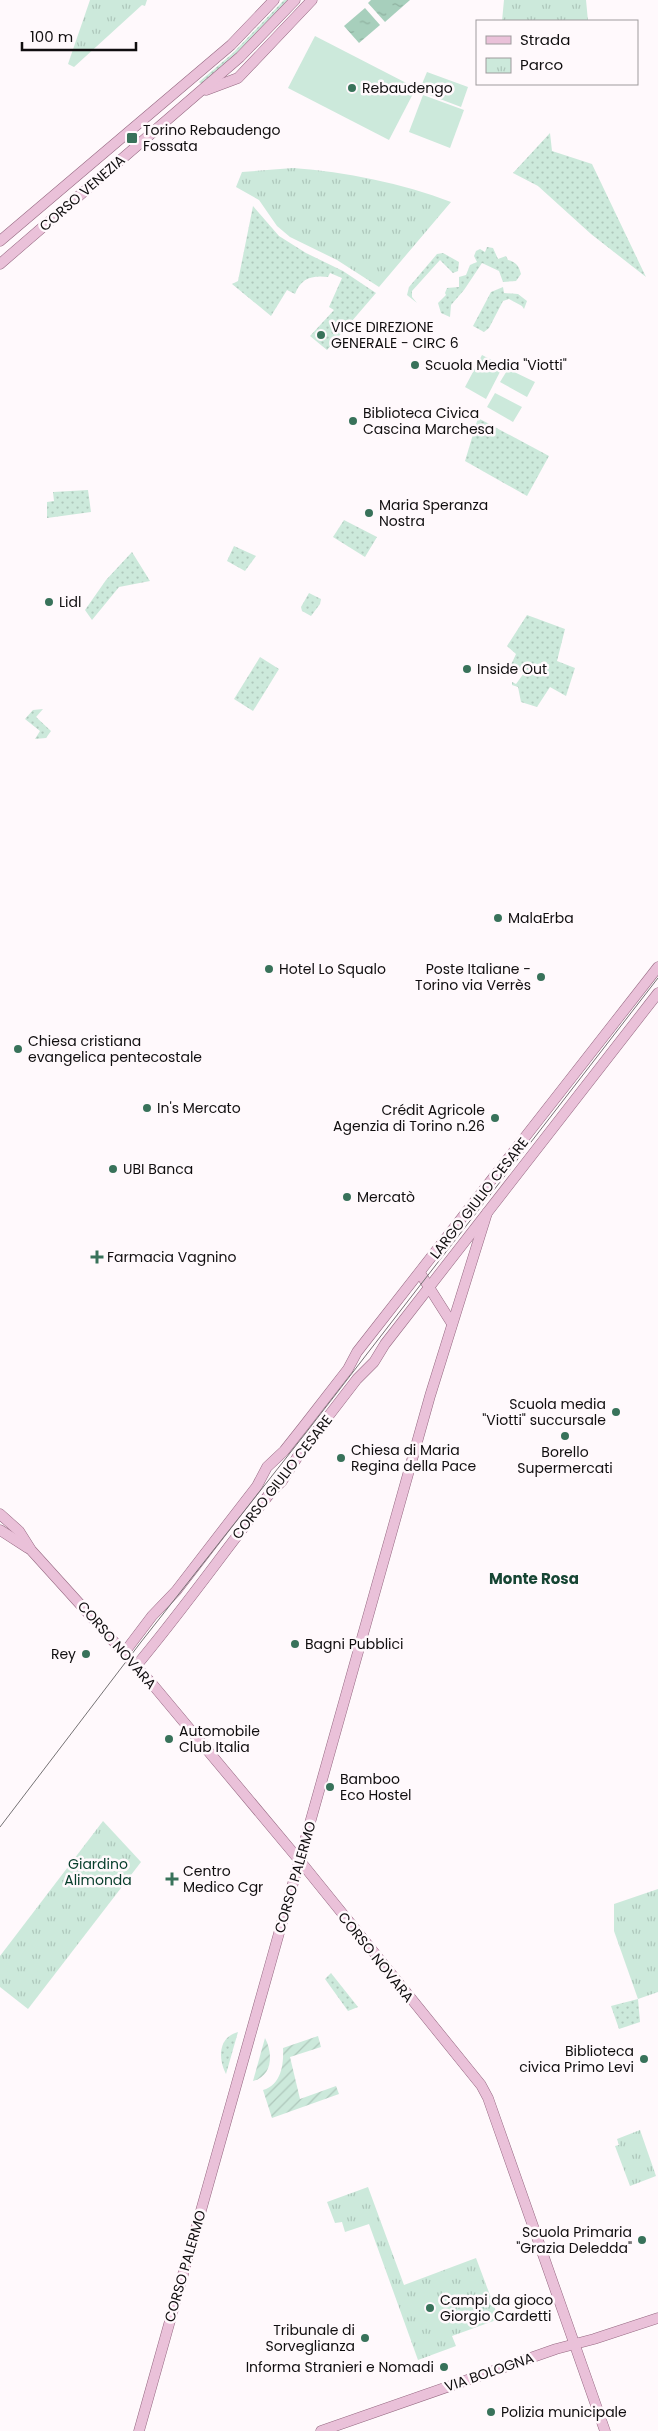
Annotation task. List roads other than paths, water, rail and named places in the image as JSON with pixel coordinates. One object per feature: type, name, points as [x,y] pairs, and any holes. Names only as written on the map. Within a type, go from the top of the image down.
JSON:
[{"type":"main road","name":"CORSO VENEZIA","points":[[0,241],[231,45],[274,0]]},
{"type":"main road","name":"CORSO VENEZIA","points":[[0,264],[240,57],[297,0]]},
{"type":"main road","points":[[287,26],[297,0]]},
{"type":"main road","points":[[199,93],[238,78],[312,0]]},
{"type":"main road","name":"LARGO GIULIO CESARE","points":[[403,1294],[658,968]]},
{"type":"main road","name":"LARGO GIULIO CESARE","points":[[429,1289],[658,993]]},
{"type":"main road","name":"LARGO GIULIO CESARE","points":[[451,1322],[459,1307],[479,1232],[487,1214]]},
{"type":"main road","points":[[420,1273],[451,1322]]},
{"type":"main road","name":"CORSO GIULIO CESARE","points":[[136,1666],[190,1598],[202,1579],[284,1478],[300,1453],[357,1379],[374,1362],[385,1344],[429,1289]]},
{"type":"main road","name":"CORSO GIULIO CESARE","points":[[124,1652],[152,1616],[176,1591],[257,1486],[267,1467],[284,1450],[313,1414],[403,1294]]},
{"type":"main road","name":"CORSO PALERMO","points":[[139,2431],[451,1322]]},
{"type":"main road","name":"CORSO NOVARA","points":[[0,1514],[19,1531],[31,1550],[136,1666],[300,1861],[481,2085],[488,2098],[605,2431]]},
{"type":"main road","name":"CORSO NOVARA","points":[[0,1530],[31,1550]]},
{"type":"main road","name":"VIA BOLOGNA","points":[[321,2431],[575,2344],[658,2318]]},
{"type":"water","points":[[371,0],[410,0],[385,22],[368,3]]},
{"type":"water","points":[[365,8],[380,25],[359,43],[344,26]]},
{"type":"tram line","points":[[0,1827],[141,1642],[305,1434],[658,978]]},
{"type":"place","name":"Rebaudengo","points":[[352,88]]},
{"type":"place","name":"Torino Rebaudengo Fossata","points":[[132,138]]},
{"type":"place","name":"VICE DIREZIONE GENERALE - CIRC 6","points":[[321,335]]},
{"type":"place","name":"Scuola Media \"Viotti\"","points":[[415,365]]},
{"type":"place","name":"Biblioteca Civica Cascina Marchesa","points":[[353,421]]},
{"type":"place","name":"Maria Speranza Nostra","points":[[369,513]]},
{"type":"place","name":"Lidl","points":[[49,602]]},
{"type":"place","name":"Inside Out","points":[[467,669]]},
{"type":"place","name":"MalaErba","points":[[498,918]]},
{"type":"place","name":"Hotel Lo Squalo","points":[[269,969]]},
{"type":"place","name":"Poste Italiane - Torino via Verrès","points":[[541,977]]},
{"type":"place","name":"Chiesa cristiana evangelica pentecostale","points":[[18,1049]]},
{"type":"place","name":"In's Mercato","points":[[147,1108]]},
{"type":"place","name":"Crédit Agricole Agenzia di Torino n.26","points":[[495,1118]]},
{"type":"place","name":"UBI Banca","points":[[113,1169]]},
{"type":"place","name":"Mercatò","points":[[347,1197]]},
{"type":"place","name":"Farmacia Vagnino","points":[[97,1257]]},
{"type":"place","name":"Scuola media \"Viotti\" succursale","points":[[616,1412]]},
{"type":"place","name":"Borello Supermercati","points":[[565,1436]]},
{"type":"place","name":"Chiesa di Maria Regina della Pace","points":[[341,1458]]},
{"type":"place","name":"Bagni Pubblici","points":[[295,1644]]},
{"type":"place","name":"Rey","points":[[86,1654]]},
{"type":"place","name":"Automobile Club Italia","points":[[169,1739]]},
{"type":"place","name":"Bamboo Eco Hostel","points":[[330,1787]]},
{"type":"place","name":"Centro Medico Cgr","points":[[172,1879]]},
{"type":"place","name":"Biblioteca civica Primo Levi","points":[[644,2059]]},
{"type":"place","name":"Scuola Primaria \"Grazia Deledda\"","points":[[642,2240]]},
{"type":"place","name":"Campi da gioco Giorgio Cardetti","points":[[430,2308]]},
{"type":"place","name":"Tribunale di Sorveglianza","points":[[365,2338]]},
{"type":"place","name":"Informa Stranieri e Nomadi","points":[[444,2367]]},
{"type":"place","name":"Polizia municipale","points":[[491,2412]]},
{"type":"district","name":"Monte Rosa","points":[[534,1579]]},
{"type":"park label","name":"Giardino Alimonda","points":[[98,1872]]}]
